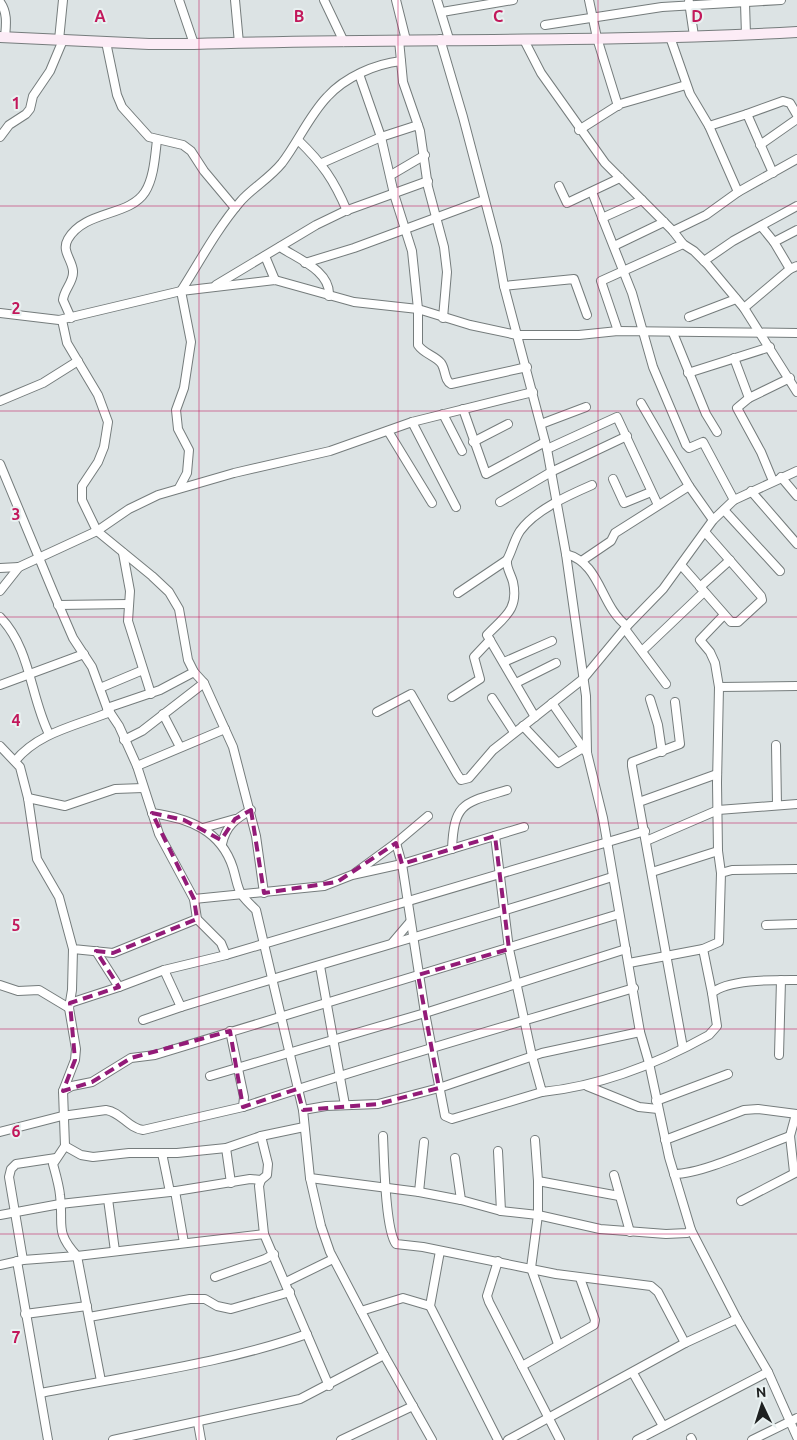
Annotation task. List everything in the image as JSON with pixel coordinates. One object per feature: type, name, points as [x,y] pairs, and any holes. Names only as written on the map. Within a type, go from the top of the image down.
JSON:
[{"type":"street","points":[[0,137],[8,125],[26,114],[30,109],[33,96],[50,71],[61,40],[63,0]]},
{"type":"street","points":[[179,0],[194,44]]},
{"type":"street","points":[[234,0],[240,43]]},
{"type":"street","points":[[324,0],[344,42]]},
{"type":"street","points":[[396,0],[402,40],[403,82],[418,125],[425,155],[428,181],[444,247],[446,272],[443,318]]},
{"type":"street","points":[[437,0],[442,12],[445,39],[456,90],[497,246],[504,286],[527,367],[546,446],[566,554],[586,696],[585,750],[607,842],[634,988],[640,1032],[649,1063],[665,1140],[691,1230],[737,1319],[794,1419],[797,1437]]},
{"type":"street","points":[[442,12],[513,0]]},
{"type":"street","points":[[589,0],[597,38],[618,106]]},
{"type":"street","points":[[545,24],[689,2],[781,0]]},
{"type":"street","points":[[0,2],[6,17],[2,38],[106,42],[194,44],[445,39],[524,40],[797,32]]},
{"type":"street","points":[[689,2],[694,36]]},
{"type":"street","points":[[746,34],[750,2]]},
{"type":"street","points":[[670,37],[686,85],[709,126],[738,192]]},
{"type":"street","points":[[524,40],[540,73],[579,130],[620,178],[674,232],[683,244],[704,261],[744,308],[790,378],[797,392]]},
{"type":"street","points":[[106,42],[117,95],[122,107],[149,137],[183,145],[191,151],[204,171],[236,208]]},
{"type":"street","points":[[179,488],[187,473],[189,450],[178,429],[176,410],[184,388],[191,342],[181,291],[242,200],[264,183],[298,140],[328,96],[359,74],[386,62],[401,61]]},
{"type":"street","points":[[359,74],[381,136],[394,194],[412,252],[418,309],[418,345],[421,350],[441,364],[449,384],[527,367]]},
{"type":"street","points":[[579,130],[618,106],[655,93],[686,85]]},
{"type":"street","points":[[709,126],[783,101],[790,103],[797,115]]},
{"type":"street","points":[[747,114],[773,173]]},
{"type":"street","points":[[760,145],[797,119]]},
{"type":"street","points":[[322,163],[381,136],[418,125]]},
{"type":"street","points":[[71,318],[63,300],[73,272],[66,252],[68,240],[72,232],[86,221],[134,203],[145,192],[150,180],[156,140]]},
{"type":"street","points":[[298,140],[322,163],[334,180],[347,211]]},
{"type":"street","points":[[391,175],[425,155]]},
{"type":"street","points":[[674,232],[706,215],[738,192],[797,159]]},
{"type":"street","points":[[559,186],[567,203],[620,178]]},
{"type":"street","points":[[214,286],[316,225],[347,211],[428,181]]},
{"type":"street","points":[[592,192],[625,272],[653,367],[688,448],[703,442],[734,500]]},
{"type":"street","points":[[305,263],[437,219],[484,200]]},
{"type":"street","points":[[602,218],[642,200]]},
{"type":"street","points":[[704,261],[797,206]]},
{"type":"street","points":[[614,246],[664,222]]},
{"type":"street","points":[[744,308],[793,268],[761,226]]},
{"type":"street","points":[[774,242],[797,230]]},
{"type":"street","points":[[618,331],[601,281],[625,272],[683,244]]},
{"type":"street","points":[[280,247],[326,278],[330,288],[329,296]]},
{"type":"street","points":[[265,256],[275,280]]},
{"type":"street","points":[[504,286],[574,279],[587,315]]},
{"type":"street","points":[[0,313],[62,320],[181,291],[275,280],[354,302],[418,309],[443,318],[517,334],[579,335],[618,331],[797,333]]},
{"type":"street","points":[[689,317],[736,299]]},
{"type":"street","points":[[62,320],[67,343],[101,401],[108,422],[104,447],[98,462],[82,486],[81,493],[97,532],[123,554],[140,564],[169,592],[179,610],[188,660],[194,672],[204,683],[225,729],[251,810],[259,850],[264,893]]},
{"type":"street","points":[[673,333],[706,414],[717,432]]},
{"type":"street","points":[[688,373],[770,347]]},
{"type":"street","points":[[734,358],[749,398]]},
{"type":"street","points":[[0,401],[43,383],[78,361]]},
{"type":"street","points":[[790,378],[749,398],[737,408],[777,479],[797,496]]},
{"type":"street","points":[[0,568],[19,567],[97,532],[129,509],[179,488],[330,452],[412,422],[533,392]]},
{"type":"street","points":[[641,403],[689,486],[713,520]]},
{"type":"street","points":[[541,424],[586,407]]},
{"type":"street","points":[[463,409],[473,442],[486,474],[546,446],[617,417],[658,505]]},
{"type":"street","points":[[443,414],[462,451]]},
{"type":"street","points":[[412,422],[456,507]]},
{"type":"street","points":[[473,442],[508,424]]},
{"type":"street","points":[[388,430],[432,502]]},
{"type":"street","points":[[500,502],[551,472],[627,436]]},
{"type":"street","points":[[0,464],[2,480],[58,605],[84,654],[137,766],[143,788],[166,849],[176,861],[194,899],[197,919],[221,943],[226,955]]},
{"type":"street","points":[[377,712],[411,694],[461,780],[469,778],[492,750],[583,679],[626,628],[663,589],[713,520],[734,500],[797,471]]},
{"type":"street","points":[[613,478],[624,503],[651,492]]},
{"type":"street","points":[[458,593],[506,560],[519,532],[530,520],[556,501],[592,485]]},
{"type":"street","points":[[583,560],[611,542],[615,533],[689,486]]},
{"type":"street","points":[[751,491],[797,544]]},
{"type":"street","points":[[724,510],[780,571]]},
{"type":"street","points":[[681,564],[724,615],[735,624],[762,600],[761,596],[705,532]]},
{"type":"street","points":[[123,554],[130,591],[128,622],[151,694]]},
{"type":"street","points":[[566,554],[583,560],[612,608],[666,684]]},
{"type":"street","points":[[506,560],[513,582],[514,599],[506,619],[488,635],[535,717]]},
{"type":"street","points":[[642,651],[730,560]]},
{"type":"street","points":[[0,591],[19,567]]},
{"type":"street","points":[[58,605],[129,604]]},
{"type":"street","points":[[629,963],[703,949],[719,942],[722,873],[718,851],[719,687],[715,663],[710,652],[700,640],[724,615]]},
{"type":"street","points":[[0,617],[14,636],[30,676],[39,709],[49,734]]},
{"type":"street","points":[[452,696],[480,679],[474,657],[490,640]]},
{"type":"street","points":[[504,662],[552,641]]},
{"type":"street","points":[[0,685],[30,676],[84,654]]},
{"type":"street","points":[[516,683],[556,663]]},
{"type":"street","points":[[100,688],[143,670]]},
{"type":"street","points":[[15,761],[29,746],[49,734],[151,694],[194,672]]},
{"type":"street","points":[[124,740],[142,731],[204,683]]},
{"type":"street","points":[[719,687],[797,686]]},
{"type":"street","points":[[492,698],[514,732]]},
{"type":"street","points":[[650,699],[658,724],[662,752]]},
{"type":"street","points":[[675,702],[680,744],[632,762],[683,1048]]},
{"type":"street","points":[[552,703],[585,750]]},
{"type":"street","points":[[163,714],[180,747]]},
{"type":"street","points":[[523,726],[558,763],[585,750]]},
{"type":"street","points":[[137,766],[225,729]]},
{"type":"street","points":[[776,745],[777,805]]},
{"type":"street","points":[[0,746],[20,767],[28,798],[37,859],[59,897],[73,949],[69,1006],[76,1049],[75,1060],[63,1092],[62,1116],[65,1146],[53,1164],[60,1204],[61,1232],[65,1244],[77,1256],[101,1381]]},
{"type":"street","points":[[639,802],[717,774]]},
{"type":"street","points":[[28,798],[65,806],[115,789],[143,788]]},
{"type":"street","points":[[452,849],[453,823],[457,812],[467,804],[507,790]]},
{"type":"street","points":[[646,840],[718,810],[797,804]]},
{"type":"street","points":[[203,828],[235,819],[251,810]]},
{"type":"street","points":[[152,813],[170,815],[203,828],[222,844],[232,866],[239,895],[256,910],[304,1114],[310,1178],[321,1226],[333,1259],[432,1440]]},
{"type":"street","points":[[352,875],[396,843],[428,816]]},
{"type":"street","points":[[222,844],[228,826],[235,819]]},
{"type":"street","points":[[194,899],[324,886],[352,875],[402,864],[524,827]]},
{"type":"street","points":[[0,985],[18,991],[39,990],[69,1006],[164,970],[264,945],[644,831]]},
{"type":"street","points":[[495,836],[509,949],[532,1056],[542,1092]]},
{"type":"street","points":[[396,843],[402,864],[418,975],[439,1088],[445,1116],[452,1119],[542,1092],[587,1086],[610,1080],[709,1035],[717,1026],[703,949]]},
{"type":"street","points":[[652,872],[718,851]]},
{"type":"street","points":[[722,873],[732,870],[797,869]]},
{"type":"street","points":[[143,1020],[393,942],[505,911],[612,877]]},
{"type":"street","points":[[63,1092],[72,1086],[92,1082],[131,1058],[155,1055],[280,1016],[509,949],[619,914]]},
{"type":"street","points":[[73,949],[113,952],[197,919]]},
{"type":"street","points":[[393,942],[410,922]]},
{"type":"street","points":[[766,925],[797,924]]},
{"type":"street","points":[[210,1076],[425,1013],[626,949]]},
{"type":"street","points":[[96,951],[119,987]]},
{"type":"street","points":[[320,966],[345,1105]]},
{"type":"street","points":[[164,970],[181,1008]]},
{"type":"street","points":[[779,1055],[781,980]]},
{"type":"street","points":[[712,993],[723,986],[797,980]]},
{"type":"street","points":[[0,1132],[62,1116],[113,1111],[133,1129],[143,1130],[243,1106],[339,1075],[634,988]]},
{"type":"street","points":[[230,1032],[243,1106]]},
{"type":"street","points":[[304,1114],[345,1105],[378,1104],[439,1088],[532,1056],[618,1035],[640,1032]]},
{"type":"street","points":[[587,1086],[639,1107],[657,1105],[728,1074]]},
{"type":"street","points":[[665,1140],[744,1110],[758,1109],[796,1114],[790,1136],[795,1172],[742,1202]]},
{"type":"street","points":[[65,1146],[81,1155],[92,1156],[226,1148],[261,1136],[304,1127]]},
{"type":"street","points":[[261,1136],[268,1164],[267,1175],[261,1180],[259,1186],[264,1234],[329,1386]]},
{"type":"street","points":[[383,1136],[386,1187],[394,1242],[400,1246],[423,1247],[580,1278],[651,1286],[658,1292],[685,1343]]},
{"type":"street","points":[[675,1177],[790,1136]]},
{"type":"street","points":[[535,1140],[538,1216],[531,1268],[558,1344]]},
{"type":"street","points":[[419,1192],[424,1142]]},
{"type":"street","points":[[226,1148],[231,1184]]},
{"type":"street","points":[[498,1151],[501,1211]]},
{"type":"street","points":[[162,1153],[184,1243]]},
{"type":"street","points":[[48,1440],[42,1393],[25,1314],[10,1177],[11,1169],[16,1164],[56,1158]]},
{"type":"street","points":[[455,1158],[461,1200]]},
{"type":"street","points":[[614,1175],[618,1196],[630,1232]]},
{"type":"street","points":[[310,1178],[419,1192],[461,1200],[501,1211],[538,1216],[600,1229],[666,1234],[687,1233],[691,1230]]},
{"type":"street","points":[[0,1215],[60,1204],[172,1192],[231,1184],[250,1179],[261,1180]]},
{"type":"street","points":[[538,1181],[618,1196]]},
{"type":"street","points":[[108,1198],[115,1251]]},
{"type":"street","points":[[0,1265],[20,1260],[77,1256],[264,1234]]},
{"type":"street","points":[[440,1251],[430,1306],[498,1440]]},
{"type":"street","points":[[215,1277],[274,1254]]},
{"type":"street","points":[[286,1282],[333,1259]]},
{"type":"street","points":[[498,1261],[487,1296],[560,1440]]},
{"type":"street","points":[[522,1366],[594,1325],[595,1320],[580,1278]]},
{"type":"street","points":[[89,1317],[190,1299],[205,1299],[217,1306],[231,1309],[290,1292]]},
{"type":"street","points":[[361,1311],[403,1298],[430,1306]]},
{"type":"street","points":[[25,1314],[87,1306]]},
{"type":"street","points":[[508,1440],[685,1343],[737,1319]]},
{"type":"street","points":[[42,1393],[131,1377],[267,1348],[307,1334]]},
{"type":"street","points":[[112,1440],[154,1436],[198,1423],[300,1399],[329,1386],[384,1355]]},
{"type":"street","points":[[637,1440],[768,1372]]},
{"type":"street","points":[[633,1373],[662,1426]]},
{"type":"street","points":[[341,1440],[413,1406]]},
{"type":"street","points":[[757,1439],[794,1419]]},
{"type":"street","points":[[198,1423],[201,1440]]},
{"type":"highlighted area","points":[[251,810],[264,893],[337,882],[396,843],[402,864],[495,836],[509,949],[418,975],[439,1088],[378,1104],[303,1110],[297,1089],[243,1107],[230,1031],[131,1058],[92,1082],[63,1091],[75,1060],[70,1003],[119,987],[96,951],[113,953],[197,919],[194,899],[152,813],[184,820],[221,840],[235,819]]}]
